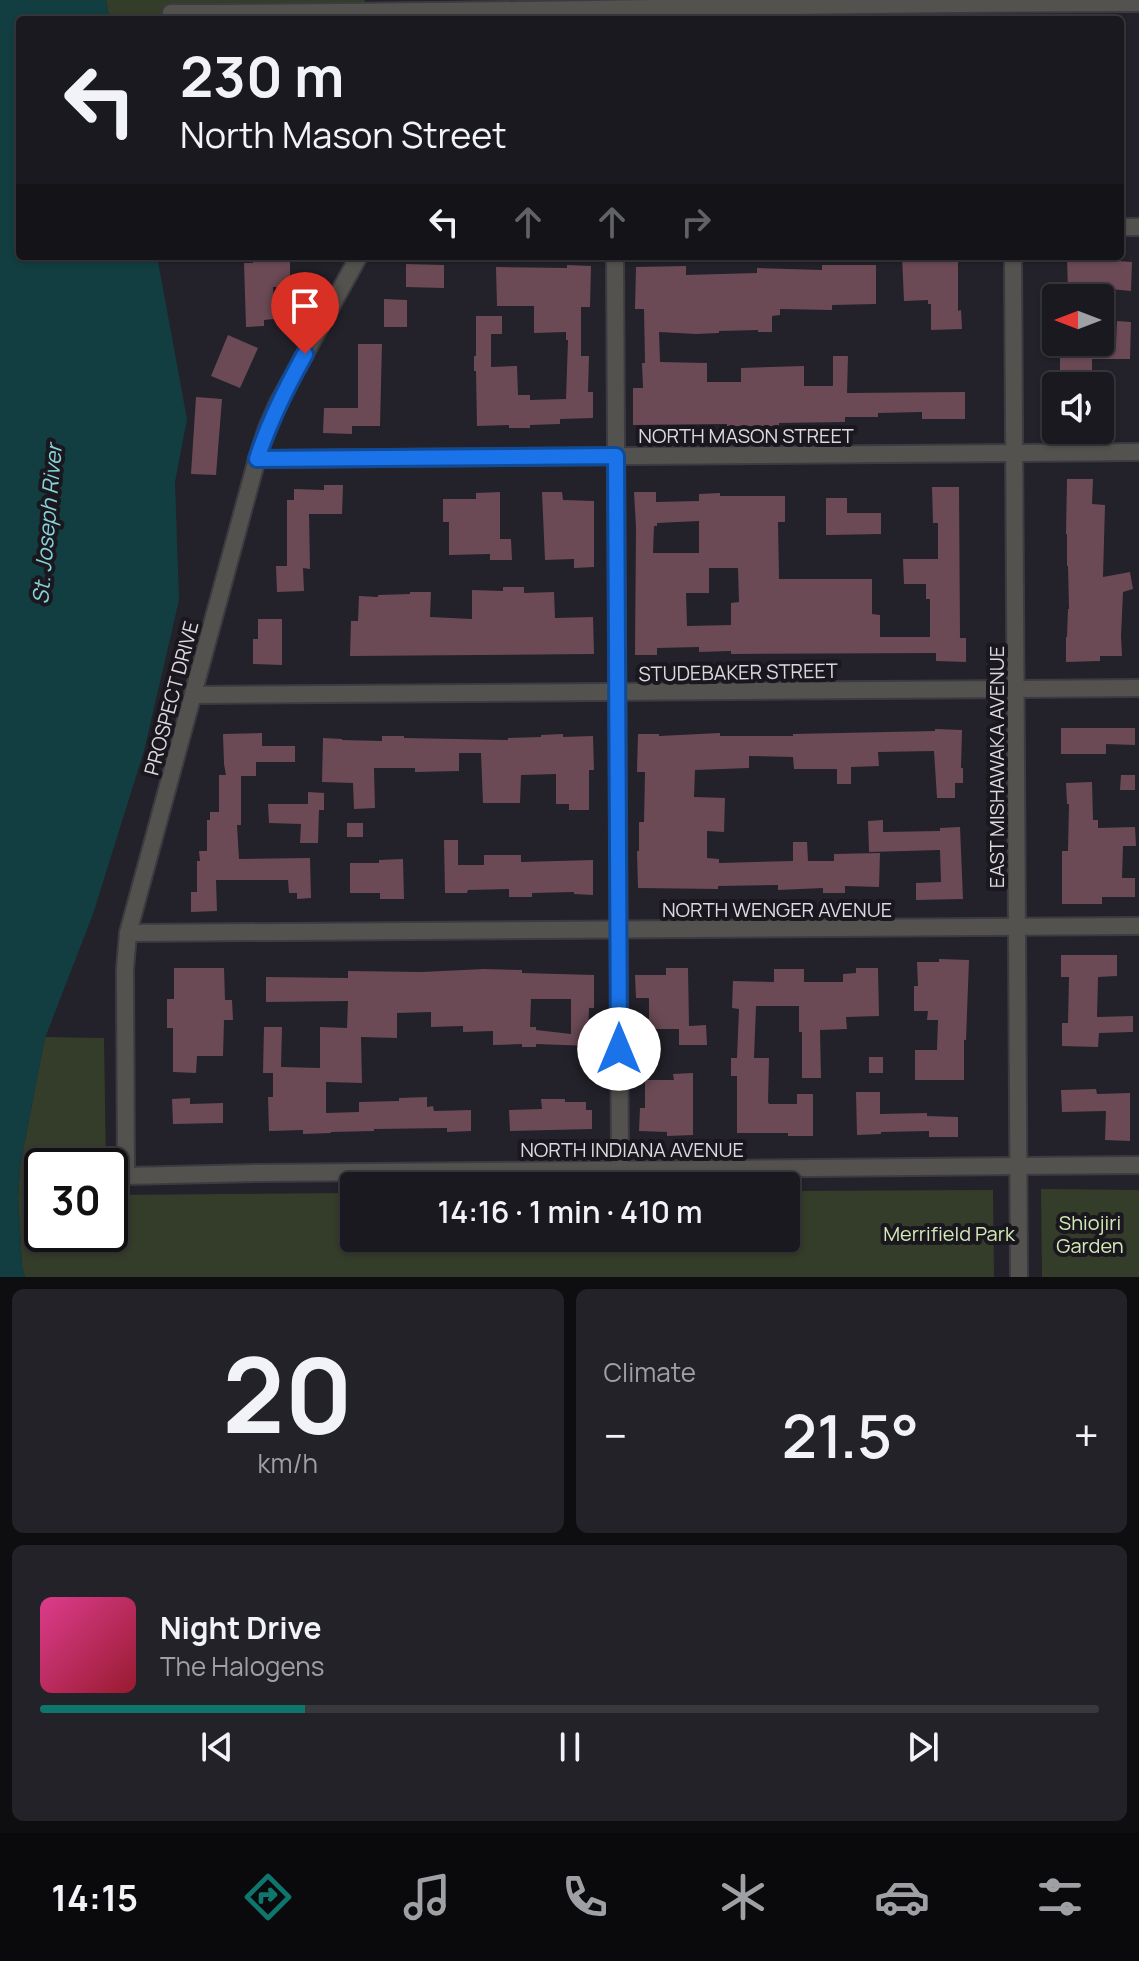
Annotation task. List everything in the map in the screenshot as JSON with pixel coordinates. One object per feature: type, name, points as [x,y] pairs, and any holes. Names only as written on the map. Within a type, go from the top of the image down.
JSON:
[{"type":"street","points":[[171,13],[1011,8],[1139,3]]},
{"type":"street","name":"PROSPECT DRIVE","points":[[126,1148],[125,969],[128,933],[267,428],[357,260]]},
{"type":"street","points":[[615,260],[620,1170]]},
{"type":"street","name":"EAST MISHAWAKA AVENUE","points":[[1013,260],[1019,1277]]},
{"type":"street","name":"NORTH MASON STREET","points":[[257,459],[1139,452]]},
{"type":"street","name":"STUDEBAKER STREET","points":[[193,695],[1139,688]]},
{"type":"street","name":"NORTH WENGER AVENUE","points":[[128,933],[1139,926]]},
{"type":"street","name":"NORTH INDIANA AVENUE","points":[[128,1176],[1139,1165]]},
{"type":"green space","points":[[106,0],[365,0],[356,16],[109,16]]},
{"type":"green space","name":"Merrifield Park","points":[[45,1037],[104,1038],[106,1148],[24,1148],[24,1252],[128,1252],[128,1195],[340,1193],[340,1252],[800,1252],[800,1191],[993,1190],[994,1277],[25,1277],[18,1199],[20,1166]]},
{"type":"green space","name":"Shiojiri Garden","points":[[1041,1189],[1139,1190],[1139,1277],[1042,1277]]},
{"type":"water","name":"St. Joseph River","points":[[0,0],[106,0],[109,16],[16,16],[16,260],[158,260],[187,419],[175,482],[179,600],[144,751],[93,914],[45,1038],[20,1166],[18,1199],[25,1277],[0,1277]]},
{"type":"building","points":[[253,260],[290,260],[290,287],[273,287],[274,319],[264,320],[264,326],[246,327],[244,263],[253,263]]},
{"type":"building","points":[[902,260],[958,260],[958,311],[961,310],[962,329],[931,330],[931,304],[928,300],[904,301]]},
{"type":"building","points":[[1067,260],[1132,262],[1131,291],[1114,289],[1114,284],[1068,284]]},
{"type":"building","points":[[406,264],[444,265],[444,288],[406,287]]},
{"type":"building","points":[[567,265],[591,266],[590,307],[581,307],[581,356],[589,356],[588,392],[593,392],[593,418],[560,419],[560,424],[530,425],[530,428],[477,426],[474,371],[476,316],[502,316],[502,334],[491,334],[491,367],[517,366],[518,395],[530,395],[530,400],[566,399],[566,332],[534,333],[534,306],[497,306],[496,267],[567,268]]},
{"type":"building","points":[[822,265],[876,265],[876,304],[832,305],[832,310],[780,309],[780,315],[772,316],[772,332],[659,332],[660,362],[707,363],[707,382],[741,382],[741,368],[804,366],[804,386],[833,386],[833,356],[848,356],[847,393],[965,392],[965,419],[922,419],[922,412],[878,413],[878,417],[845,417],[845,422],[779,423],[779,426],[633,425],[633,388],[643,388],[642,363],[645,363],[644,309],[635,309],[636,267],[686,266],[686,275],[757,273],[757,268],[822,270]]},
{"type":"building","points":[[384,299],[407,300],[407,327],[384,327]]},
{"type":"building","points":[[1117,321],[1131,322],[1130,359],[1092,359],[1092,372],[1060,372],[1060,356],[1114,356]]},
{"type":"building","points":[[228,335],[258,348],[240,388],[211,376]]},
{"type":"building","points":[[358,344],[382,344],[380,426],[352,426],[352,434],[323,433],[324,408],[358,408]]},
{"type":"building","points":[[196,397],[222,399],[216,475],[191,474]]},
{"type":"building","points":[[1067,479],[1093,479],[1092,504],[1105,505],[1103,577],[1130,572],[1133,589],[1123,592],[1122,656],[1100,656],[1100,661],[1066,662],[1069,609]]},
{"type":"building","points":[[324,485],[343,485],[342,514],[309,514],[310,569],[303,568],[304,591],[277,592],[276,566],[287,566],[287,500],[294,500],[294,489],[324,490]]},
{"type":"building","points":[[932,487],[959,487],[960,638],[966,638],[966,662],[936,661],[936,653],[731,654],[731,651],[699,652],[699,647],[657,648],[657,655],[635,655],[634,492],[656,492],[656,502],[699,501],[699,494],[720,493],[720,496],[785,496],[785,522],[778,522],[779,579],[872,579],[872,614],[880,615],[880,637],[930,637],[930,599],[926,599],[926,584],[904,584],[903,559],[938,559],[938,523],[933,523]],"holes":[[[699,521],[699,553],[653,553],[654,526],[657,523]],[[709,568],[738,568],[739,602],[731,603],[731,625],[687,626],[686,593],[709,593]]]},
{"type":"building","points":[[500,492],[500,539],[511,539],[512,560],[490,560],[490,554],[449,555],[449,522],[443,522],[443,499],[476,499],[476,493]]},
{"type":"building","points":[[542,492],[562,492],[563,500],[594,501],[594,567],[574,568],[574,559],[545,560]]},
{"type":"building","points":[[826,498],[847,498],[847,513],[881,513],[881,534],[826,535]]},
{"type":"building","points":[[503,587],[524,587],[524,593],[554,592],[555,618],[593,617],[594,654],[350,656],[351,621],[358,621],[359,596],[431,592],[430,617],[472,619],[472,590],[503,591]]},
{"type":"building","points":[[258,619],[282,619],[282,665],[253,664],[253,639],[258,639]]},
{"type":"building","points":[[1061,728],[1135,728],[1135,745],[1106,744],[1106,754],[1061,754]]},
{"type":"building","points":[[962,730],[963,783],[955,783],[955,798],[937,798],[934,751],[878,752],[879,766],[851,767],[851,784],[837,784],[837,769],[794,769],[793,757],[749,756],[749,768],[695,770],[694,797],[725,798],[724,832],[707,831],[707,858],[719,859],[719,863],[793,861],[793,842],[807,842],[808,861],[834,861],[834,854],[880,853],[879,887],[845,886],[845,893],[823,893],[823,888],[778,890],[778,885],[718,886],[718,889],[638,888],[637,851],[639,822],[644,822],[645,772],[637,772],[638,734],[793,736]]},
{"type":"building","points":[[262,733],[262,746],[295,746],[295,762],[256,762],[256,776],[241,776],[241,825],[237,825],[239,859],[310,858],[311,898],[297,899],[297,893],[289,893],[288,880],[216,880],[217,911],[191,912],[191,892],[197,892],[199,851],[207,851],[207,820],[210,820],[210,812],[219,812],[219,775],[226,775],[223,734]]},
{"type":"building","points":[[563,734],[563,737],[593,736],[594,770],[589,770],[589,810],[569,810],[569,804],[556,804],[556,774],[521,775],[520,803],[483,803],[481,753],[459,753],[459,771],[415,772],[415,768],[374,768],[375,808],[354,809],[353,783],[322,782],[323,738],[382,741],[382,736],[404,736],[508,740]]},
{"type":"building","points":[[1121,775],[1135,775],[1135,790],[1120,790]]},
{"type":"building","points":[[1092,782],[1093,820],[1098,820],[1098,828],[1135,827],[1136,846],[1123,846],[1122,878],[1135,878],[1135,897],[1102,897],[1102,904],[1062,904],[1062,851],[1068,851],[1066,783]]},
{"type":"building","points":[[308,792],[324,793],[324,810],[319,810],[318,843],[300,843],[301,824],[269,823],[268,804],[308,804]]},
{"type":"building","points":[[883,820],[883,832],[940,831],[940,828],[960,827],[963,899],[916,900],[916,883],[941,882],[940,850],[869,852],[868,821]]},
{"type":"building","points":[[347,823],[363,823],[363,837],[347,837]]},
{"type":"building","points":[[444,840],[458,840],[458,865],[484,865],[484,855],[521,855],[521,862],[593,860],[593,895],[532,893],[532,897],[509,897],[509,889],[445,893]]},
{"type":"building","points":[[403,859],[404,899],[380,899],[380,893],[350,893],[350,863]]},
{"type":"building","points":[[1061,955],[1117,955],[1117,976],[1098,977],[1097,1017],[1133,1016],[1133,1032],[1099,1033],[1098,1047],[1062,1046],[1062,1023],[1068,1023],[1069,977],[1061,977]]},
{"type":"building","points":[[939,959],[969,960],[964,1080],[915,1080],[915,1050],[937,1050],[938,1020],[927,1020],[928,1011],[914,1011],[914,986],[918,986],[917,962],[939,962]]},
{"type":"building","points":[[174,968],[224,968],[225,1000],[232,1000],[233,1020],[224,1020],[223,1056],[197,1056],[196,1073],[173,1072],[173,1028],[167,1028],[167,999],[174,999]]},
{"type":"building","points":[[666,968],[688,968],[689,1026],[706,1025],[707,1045],[679,1045],[679,1029],[649,1029],[649,998],[636,998],[635,975],[666,975]]},
{"type":"building","points":[[856,968],[878,968],[879,1016],[846,1017],[847,1029],[820,1030],[821,1078],[802,1078],[799,1006],[756,1006],[754,1058],[769,1058],[768,1102],[797,1104],[797,1094],[813,1094],[813,1136],[737,1133],[737,1076],[731,1076],[731,1058],[737,1058],[739,1009],[732,1008],[733,981],[774,982],[774,969],[804,969],[804,982],[843,982],[843,974],[856,973]]},
{"type":"building","points":[[484,969],[594,975],[594,1008],[589,1008],[588,1036],[592,1036],[591,1046],[493,1045],[493,1031],[463,1032],[463,1026],[431,1027],[431,1012],[397,1013],[397,1038],[361,1037],[362,1083],[326,1082],[326,1113],[359,1112],[359,1102],[427,1097],[427,1107],[433,1106],[434,1111],[471,1110],[471,1131],[447,1132],[447,1128],[374,1129],[303,1134],[303,1130],[269,1131],[268,1097],[273,1097],[273,1073],[263,1073],[264,1027],[282,1027],[281,1067],[320,1068],[320,1027],[347,1028],[348,1001],[266,1002],[266,977],[348,978],[348,971]],"holes":[[[531,999],[571,999],[571,1034],[530,1027]]]},
{"type":"building","points":[[869,1057],[883,1057],[883,1073],[869,1073]]},
{"type":"building","points":[[693,1073],[693,1135],[667,1136],[667,1132],[639,1131],[640,1108],[645,1108],[645,1080],[674,1080],[673,1074]]},
{"type":"building","points":[[1096,1089],[1097,1094],[1130,1093],[1130,1141],[1105,1140],[1106,1111],[1062,1112],[1061,1090]]},
{"type":"building","points":[[856,1092],[880,1092],[880,1114],[927,1113],[927,1116],[958,1117],[958,1137],[929,1137],[929,1131],[857,1135]]},
{"type":"building","points":[[190,1098],[190,1104],[223,1103],[223,1123],[173,1124],[172,1099]]},
{"type":"building","points":[[541,1099],[586,1102],[586,1110],[592,1110],[592,1129],[510,1131],[509,1110],[542,1109]]},
{"type":"route","points":[[305,354],[278,403],[257,459],[616,456],[619,1049]]}]
